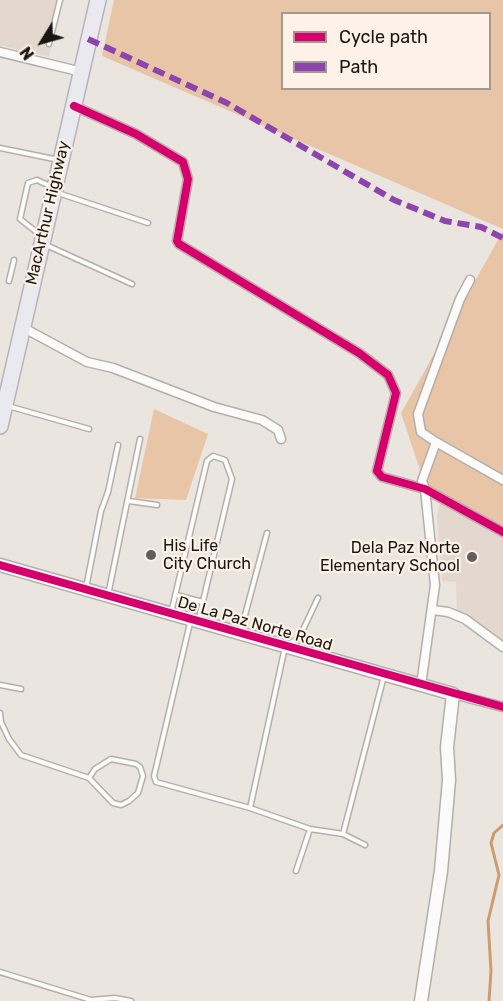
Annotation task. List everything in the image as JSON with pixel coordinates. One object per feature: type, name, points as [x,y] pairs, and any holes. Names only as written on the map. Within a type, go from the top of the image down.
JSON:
[{"type":"highway","name":"MacArthur Highway","points":[[0,426],[59,161],[98,0]]},
{"type":"street","points":[[0,52],[82,72]]},
{"type":"street","points":[[74,106],[136,134],[183,162],[188,179],[177,240],[179,244],[358,353],[388,375],[396,393],[377,471],[382,477],[425,489],[503,532]]},
{"type":"street","points":[[470,280],[460,299],[418,414],[421,432],[503,480]]},
{"type":"street","points":[[22,327],[87,362],[113,368],[214,407],[262,420],[278,430],[281,439]]},
{"type":"street","points":[[421,685],[435,585],[425,489],[422,481],[436,442]]},
{"type":"street","name":"De La Paz Norte Road","points":[[0,565],[503,707]]},
{"type":"street","points":[[433,610],[448,612],[465,619],[503,647]]},
{"type":"street","points":[[421,1001],[441,872],[453,694]]},
{"type":"lane","points":[[49,44],[60,0]]},
{"type":"lane","points":[[0,148],[59,161]]},
{"type":"lane","points":[[132,284],[42,240],[22,223],[20,215],[30,181],[37,180],[53,190],[148,223]]},
{"type":"lane","points":[[9,281],[14,260]]},
{"type":"lane","points":[[5,405],[89,429]]},
{"type":"lane","points":[[108,595],[140,439]]},
{"type":"lane","points":[[85,589],[100,512],[108,492],[118,445]]},
{"type":"lane","points":[[171,614],[207,461],[213,456],[225,460],[232,479],[203,602],[195,620],[154,780],[170,787],[250,808],[310,829],[343,834],[365,845]]},
{"type":"lane","points":[[129,501],[157,504]]},
{"type":"lane","points":[[240,634],[267,533]]},
{"type":"lane","points":[[176,595],[203,602]]},
{"type":"lane","points":[[250,808],[285,646],[299,638],[318,598]]},
{"type":"lane","points":[[343,834],[384,675]]},
{"type":"lane","points":[[0,685],[21,689]]},
{"type":"lane","points":[[0,712],[1,722],[9,739],[21,755],[89,778],[113,803],[121,805],[138,793],[143,776],[140,767],[136,764],[111,759],[96,769],[89,778]]},
{"type":"lane","points":[[296,872],[310,829]]},
{"type":"lane","points":[[0,972],[90,1000],[115,998],[131,1001]]},
{"type":"shaded area","points":[[0,0],[62,0],[49,57],[0,45]]},
{"type":"shaded area","points":[[114,0],[503,0],[503,229],[102,56]]},
{"type":"shaded area","points":[[503,231],[503,526],[425,485],[401,413]]},
{"type":"shaded area","points":[[154,409],[208,434],[186,500],[135,498]]},
{"type":"shaded area","name":"Dela Paz Norte Elementary School","points":[[440,499],[503,534],[503,642],[457,611],[456,582],[442,581],[437,519]]},
{"type":"waterway","points":[[489,1001],[491,971],[488,921],[499,875],[491,843],[494,833],[503,825]]},
{"type":"marked path","points":[[88,39],[227,103],[394,200],[445,221],[481,227],[503,238]]},
{"type":"cycle path","points":[[74,106],[136,134],[183,162],[188,179],[177,241],[179,244],[359,353],[388,375],[396,393],[377,471],[382,477],[425,489],[503,532]]},
{"type":"cycle path","points":[[0,565],[503,707]]},
{"type":"place","name":"His Life City Church","points":[[151,555]]},
{"type":"place","name":"Dela Paz Norte Elementary School","points":[[472,557]]}]
